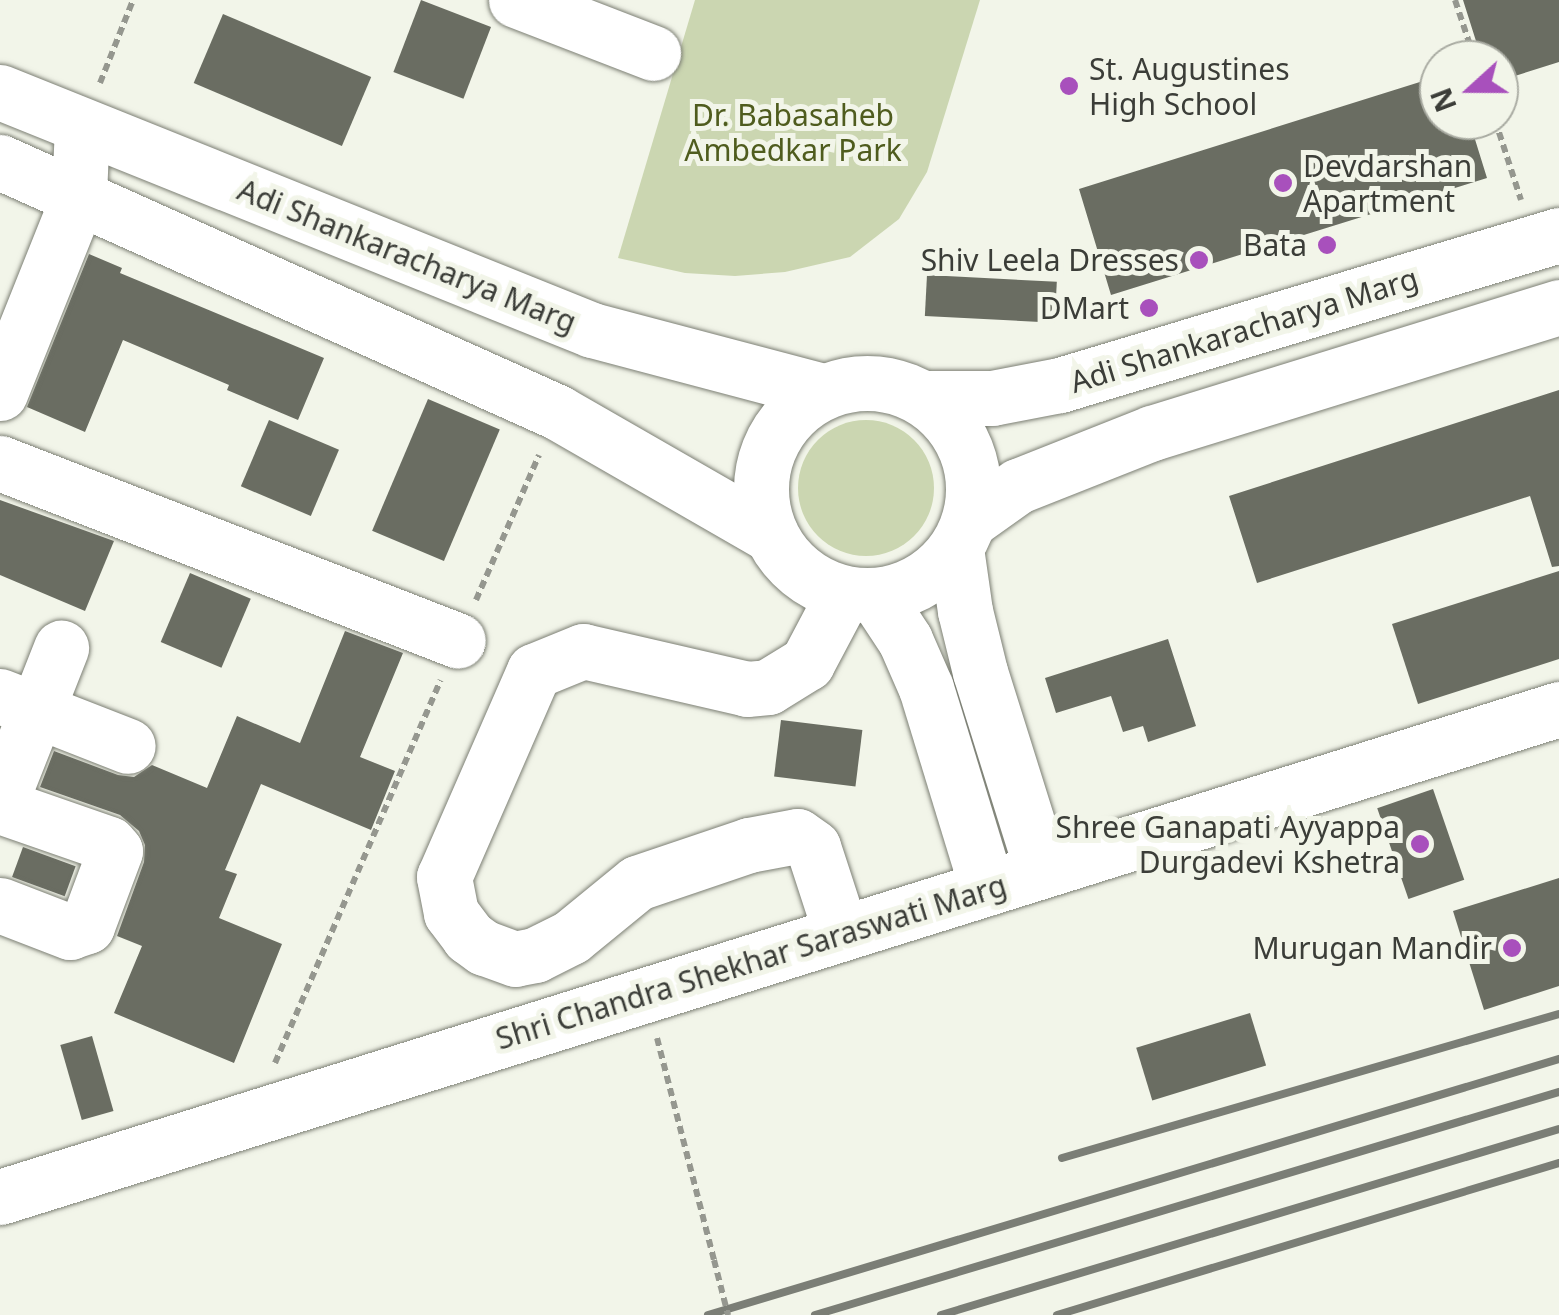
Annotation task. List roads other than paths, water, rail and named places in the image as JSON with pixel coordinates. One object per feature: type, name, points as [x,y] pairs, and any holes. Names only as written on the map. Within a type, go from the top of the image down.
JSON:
[{"type":"street","points":[[516,0],[654,54]]},
{"type":"street","name":"Adi Shankaracharya Marg","points":[[0,92],[592,330],[823,391]]},
{"type":"street","points":[[0,394],[79,195],[82,126]]},
{"type":"street","points":[[0,162],[558,412],[771,535]]},
{"type":"street","name":"Adi Shankaracharya Marg","points":[[924,398],[992,398],[1060,385],[1559,235]]},
{"type":"street","points":[[1042,870],[976,657],[963,534],[974,488],[968,453],[950,421],[924,398],[892,384],[857,382],[823,391],[794,410],[773,438],[762,470],[762,505],[771,535],[790,562],[815,582],[860,594],[908,588],[935,572],[963,534],[1018,486],[1152,433],[1559,307]]},
{"type":"street","points":[[0,463],[458,641]]},
{"type":"street","points":[[860,594],[904,640],[926,688],[987,888]]},
{"type":"street","points":[[841,933],[813,847],[797,836],[749,845],[637,882],[571,938],[535,955],[515,959],[484,948],[469,937],[451,912],[444,877],[534,672],[584,651],[747,689],[768,687],[807,663],[860,594]]},
{"type":"street","points":[[0,905],[70,932],[86,926],[115,851],[109,844],[0,805],[18,703],[61,648]]},
{"type":"street","points":[[18,703],[128,746]]},
{"type":"street","name":"Shri Chandra Shekhar Saraswati Marg","points":[[0,1197],[1559,709]]},
{"type":"railway","points":[[1062,1158],[1559,1014]]},
{"type":"railway","points":[[708,1315],[1559,1059]]},
{"type":"railway","points":[[815,1315],[1559,1092]]},
{"type":"railway","points":[[941,1315],[1559,1129]]},
{"type":"railway","points":[[1057,1315],[1559,1163]]},
{"type":"place","name":"St. Augustines High School","points":[[1069,86]]},
{"type":"place","name":"Devdarshan Apartment","points":[[1283,183]]},
{"type":"place","name":"Bata","points":[[1327,245]]},
{"type":"place","name":"Shiv Leela Dresses","points":[[1199,260]]},
{"type":"place","name":"DMart","points":[[1149,308]]},
{"type":"place","name":"Shree Ganapati Ayyappa Durgadevi Kshetra","points":[[1420,844]]},
{"type":"place","name":"Murugan Mandir","points":[[1512,948]]},
{"type":"park label","name":"Dr. Babasaheb Ambedkar Park","points":[[793,132]]}]
